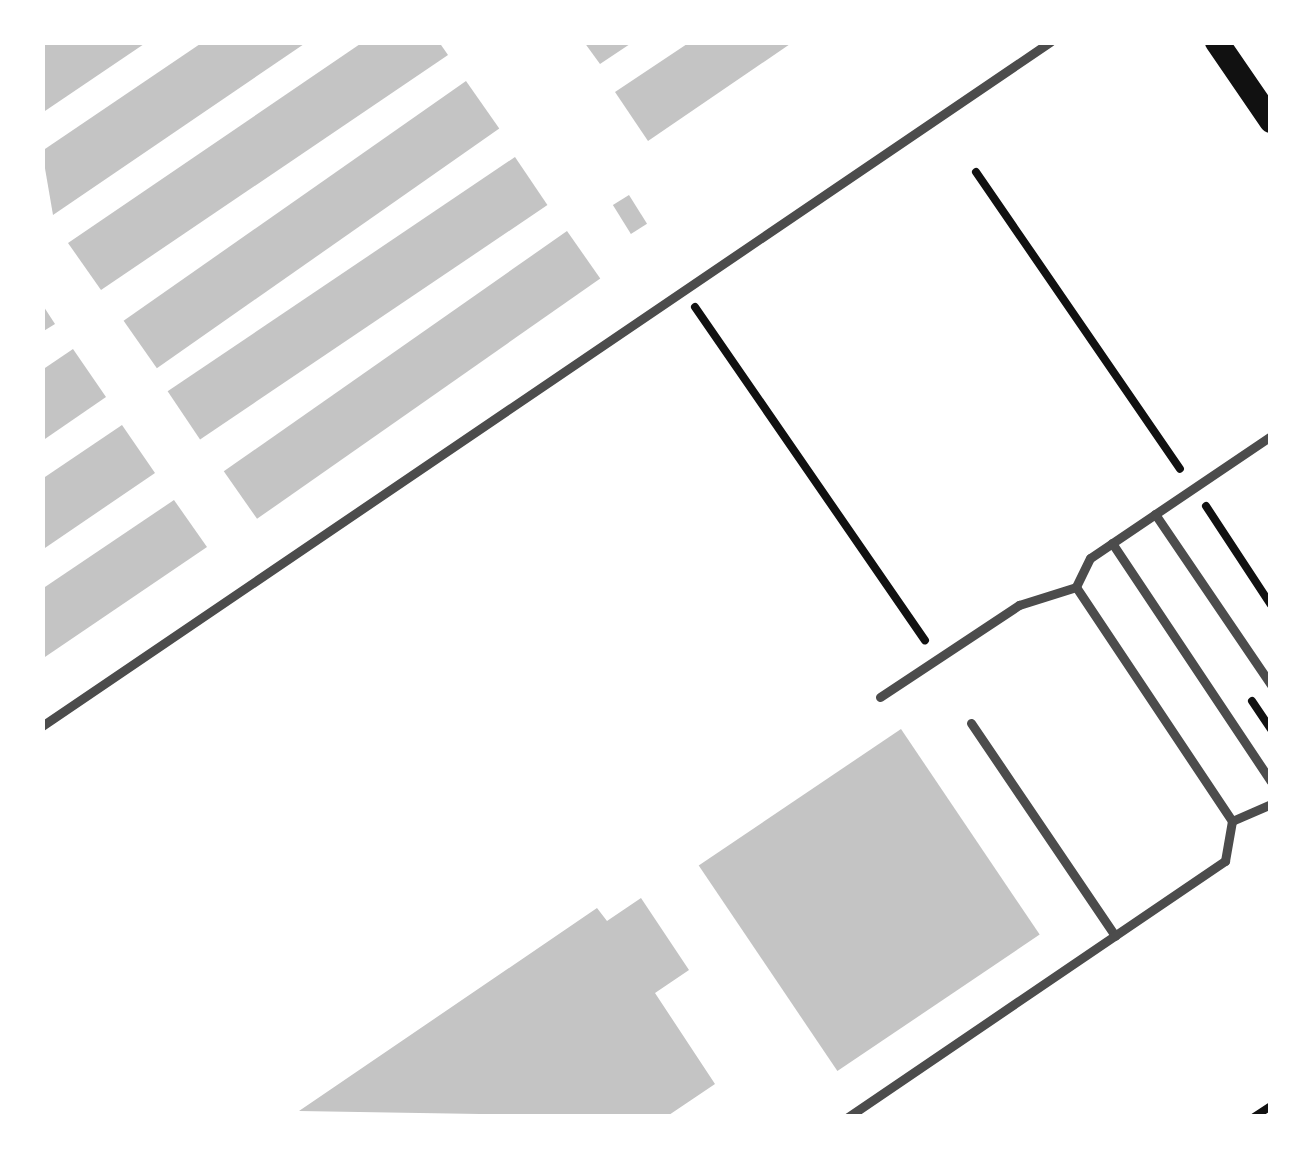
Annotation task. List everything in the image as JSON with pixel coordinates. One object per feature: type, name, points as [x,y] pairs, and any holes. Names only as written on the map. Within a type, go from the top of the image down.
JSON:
[{"type":"main road","points":[[1217,42],[1271,121]]},
{"type":"lane","points":[[42,726],[1050,42]]},
{"type":"lane","points":[[880,698],[1019,605],[1076,587],[1112,543],[1271,436]]},
{"type":"lane","points":[[1156,514],[1271,685]]},
{"type":"lane","points":[[1112,543],[1271,782]]},
{"type":"lane","points":[[848,1117],[1225,861],[1232,821],[1076,587]]},
{"type":"lane","points":[[971,722],[1115,936]]},
{"type":"lane","points":[[1232,821],[1271,804]]},
{"type":"path","points":[[976,172],[1271,605]]},
{"type":"path","points":[[683,291],[938,658]]},
{"type":"path","points":[[1254,1117],[1271,1106]]},
{"type":"building","points":[[42,42],[147,42],[42,113]]},
{"type":"building","points":[[203,42],[307,42],[53,215],[42,151]]},
{"type":"building","points":[[363,42],[439,42],[448,55],[101,290],[68,243]]},
{"type":"building","points":[[584,42],[633,42],[600,64]]},
{"type":"building","points":[[690,42],[793,42],[648,141],[615,92]]},
{"type":"building","points":[[466,81],[499,129],[157,368],[124,321]]},
{"type":"building","points":[[515,157],[547,205],[200,439],[168,391]]},
{"type":"building","points":[[629,195],[647,224],[631,234],[613,205]]},
{"type":"building","points":[[567,231],[600,279],[257,519],[224,471]]},
{"type":"building","points":[[42,304],[55,324],[42,332]]},
{"type":"building","points":[[73,349],[106,397],[42,441],[42,370]]},
{"type":"building","points":[[122,425],[155,473],[42,550],[42,479]]},
{"type":"building","points":[[174,500],[207,547],[42,659],[42,589]]},
{"type":"building","points":[[901,729],[1040,935],[837,1071],[699,865]]},
{"type":"building","points":[[641,898],[689,970],[655,993],[715,1084],[666,1117],[299,1111],[597,908],[607,921]]}]
